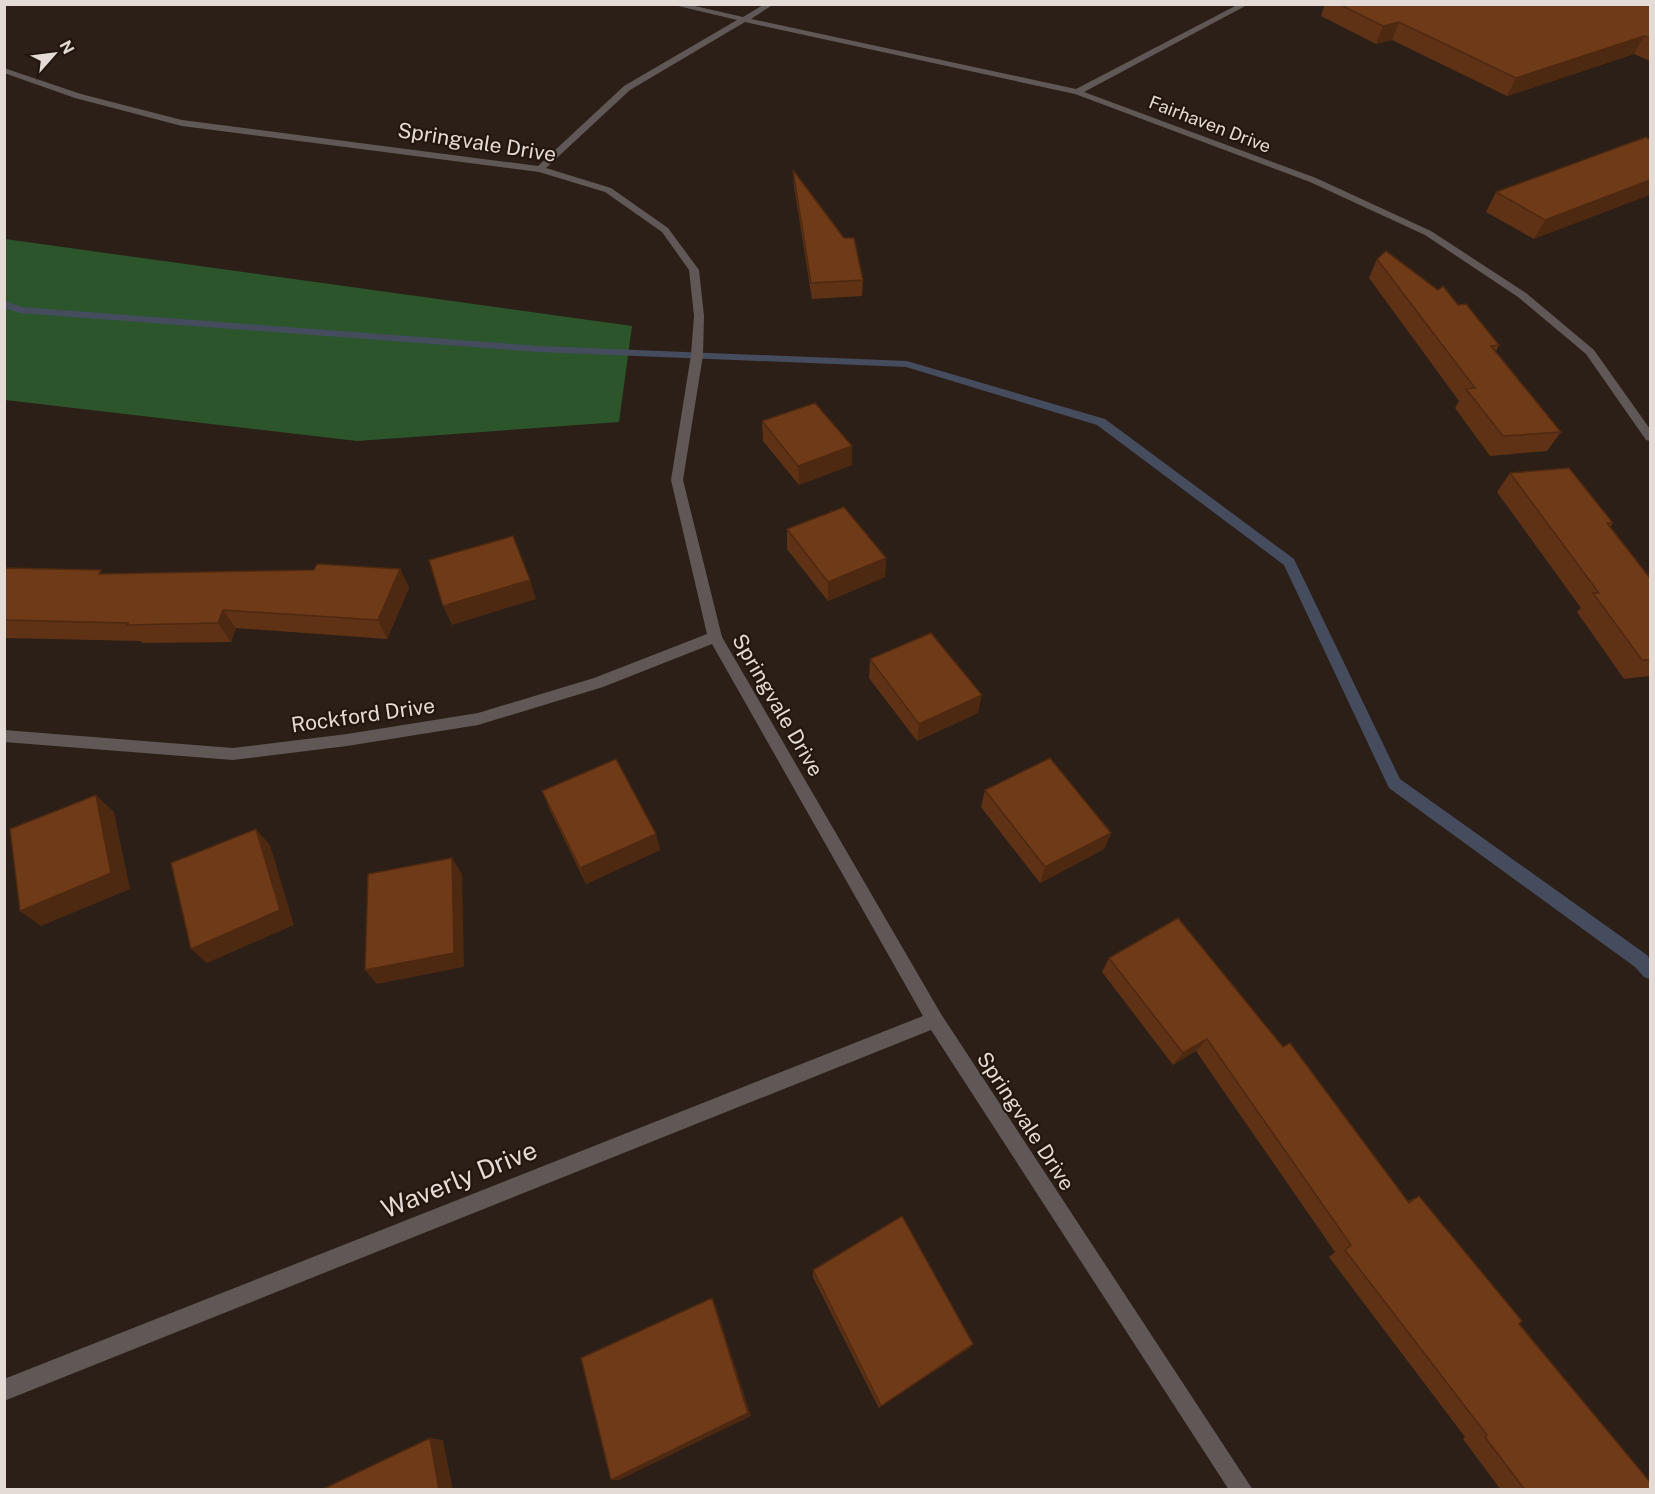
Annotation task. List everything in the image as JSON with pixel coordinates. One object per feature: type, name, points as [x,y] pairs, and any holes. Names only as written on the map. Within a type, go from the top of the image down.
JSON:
[{"type":"street","name":"Fairhaven Drive","points":[[673,4],[1077,92],[1313,180],[1428,233],[1522,295],[1590,352],[1650,437]]},
{"type":"street","points":[[540,169],[627,88],[771,4]]},
{"type":"street","points":[[1077,92],[1246,4]]},
{"type":"street","name":"Springvale Drive","points":[[4,70],[78,96],[182,123],[540,169],[608,190],[665,230],[694,270],[699,316],[697,355],[676,480],[715,637],[935,1020],[1242,1490]]},
{"type":"street","name":"Rockford Drive","points":[[4,736],[233,754],[347,740],[478,719],[598,682],[715,637]]},
{"type":"street","name":"Waverly Drive","points":[[4,1390],[935,1020]]},
{"type":"green space","points":[[5,239],[632,326],[619,422],[357,441],[5,400]]},
{"type":"building","points":[[1339,4],[1650,4],[1650,38],[1644,36],[1516,78],[1399,22],[1383,26]]},
{"type":"building","points":[[1646,137],[1650,140],[1650,180],[1545,220],[1496,192]]},
{"type":"building","points":[[793,170],[844,238],[854,238],[863,280],[811,283]]},
{"type":"building","points":[[1386,251],[1438,290],[1443,286],[1458,305],[1466,304],[1499,345],[1491,346],[1561,432],[1503,436],[1466,389],[1475,388],[1377,259]]},
{"type":"building","points":[[815,403],[852,446],[798,466],[762,421]]},
{"type":"building","points":[[1569,468],[1613,523],[1607,523],[1650,578],[1650,660],[1642,660],[1593,593],[1599,593],[1510,473]]},
{"type":"building","points":[[844,507],[886,558],[828,582],[787,529]]},
{"type":"building","points":[[513,536],[530,580],[443,606],[429,560]]},
{"type":"building","points":[[317,564],[400,569],[378,620],[223,610],[218,623],[127,625],[128,623],[4,620],[4,568],[101,570],[99,574],[314,570]]},
{"type":"building","points":[[931,633],[982,695],[919,724],[870,659]]},
{"type":"building","points":[[1050,758],[1111,833],[1045,867],[985,790]]},
{"type":"building","points":[[616,759],[656,834],[580,868],[542,791]]},
{"type":"building","points":[[96,795],[111,873],[20,911],[10,829]]},
{"type":"building","points":[[256,829],[280,910],[191,949],[171,863]]},
{"type":"building","points":[[452,858],[454,953],[365,970],[368,874]]},
{"type":"building","points":[[1178,918],[1283,1047],[1290,1043],[1409,1203],[1419,1196],[1522,1321],[1519,1324],[1650,1482],[1650,1490],[1525,1490],[1485,1437],[1487,1435],[1345,1250],[1351,1245],[1207,1039],[1183,1053],[1109,958]]},
{"type":"building","points":[[902,1216],[973,1344],[881,1406],[813,1270]]},
{"type":"building","points":[[712,1298],[748,1413],[611,1480],[581,1358]]},
{"type":"building","points":[[430,1438],[439,1490],[321,1490]]},
{"type":"waterway","points":[[4,304],[20,310],[539,349],[907,364],[1101,422],[1289,562],[1394,783],[1641,961],[1650,971]]}]
